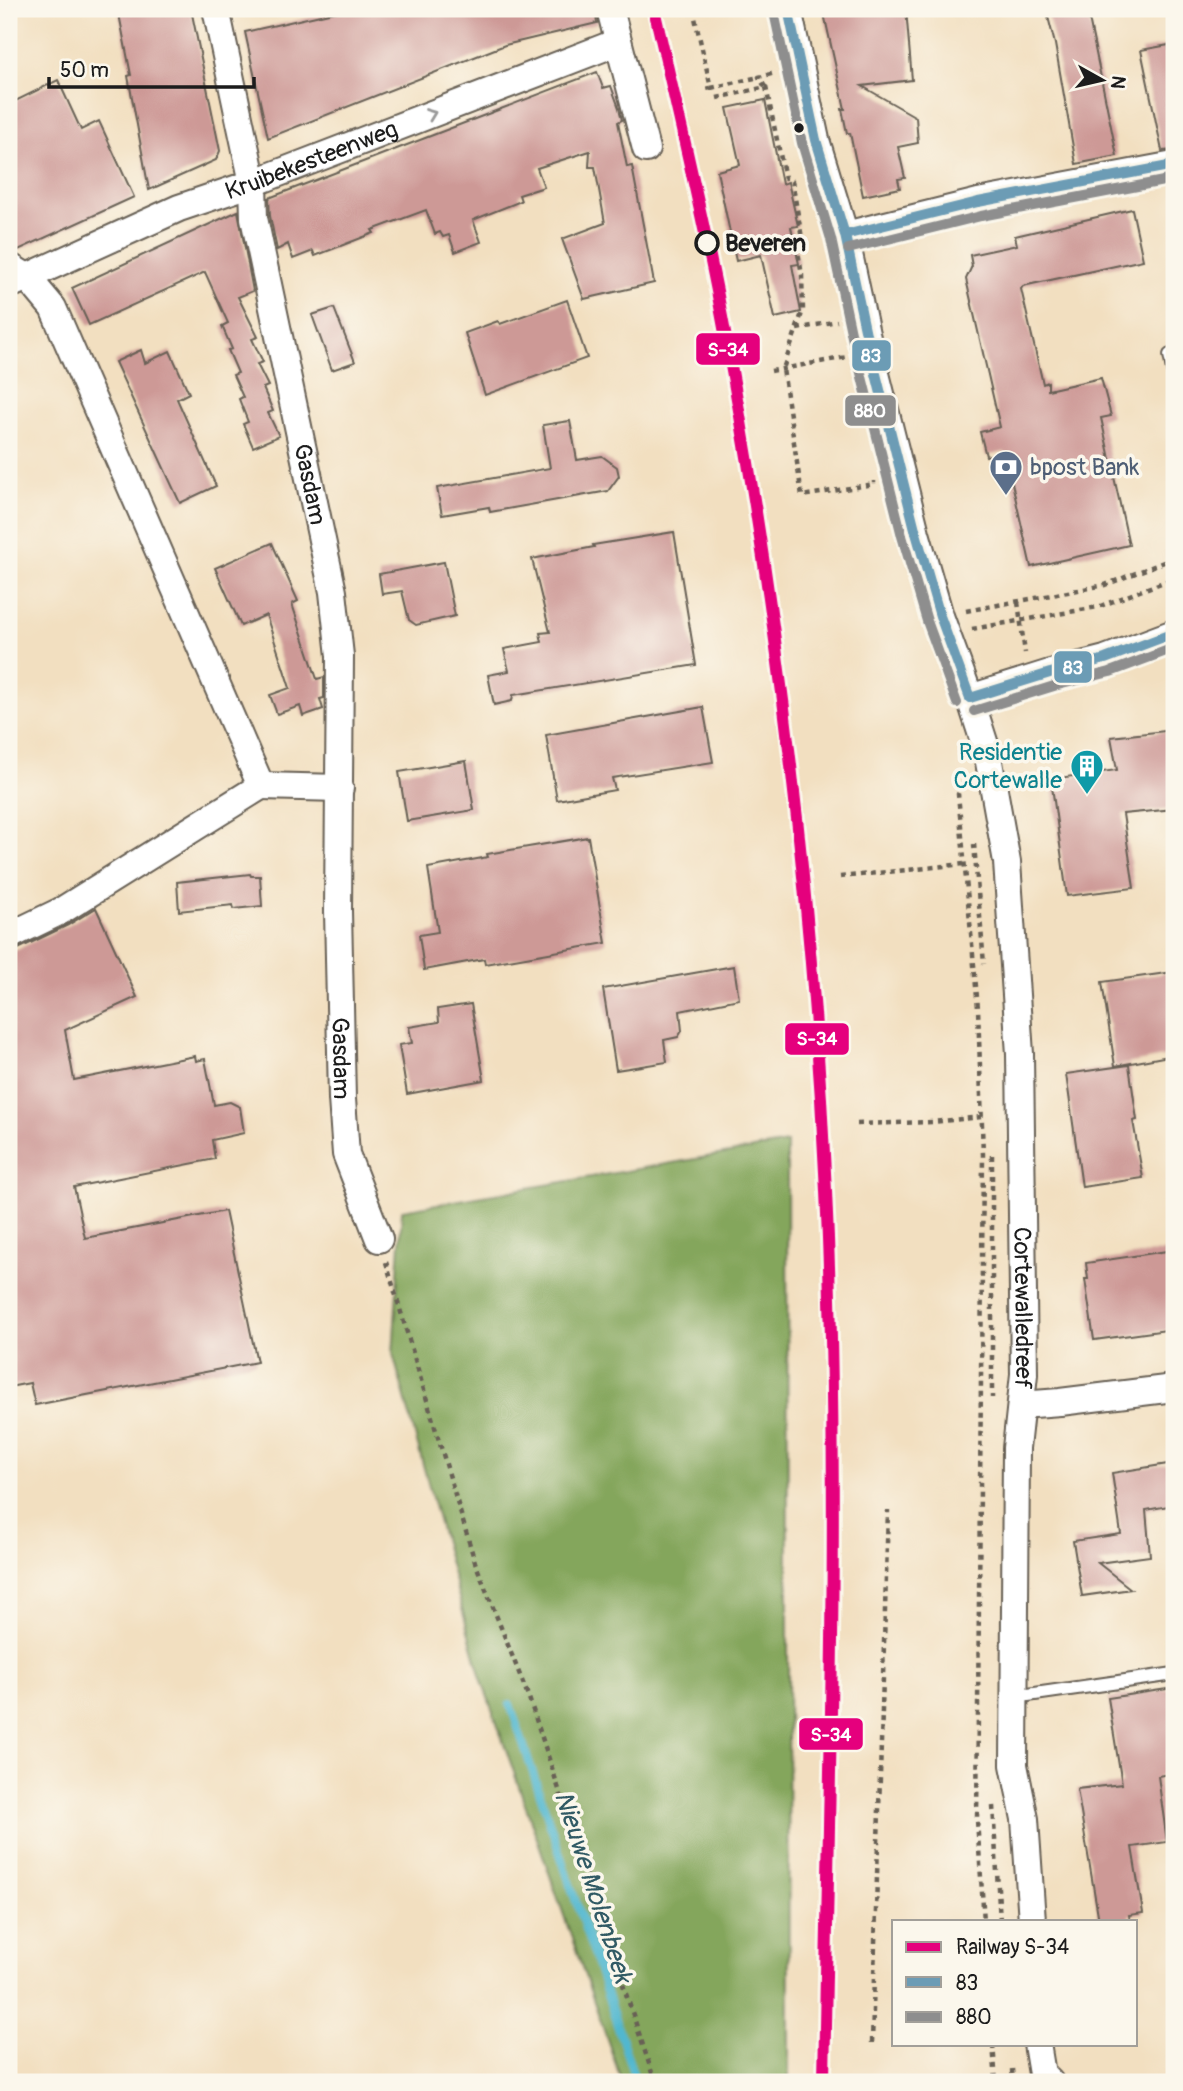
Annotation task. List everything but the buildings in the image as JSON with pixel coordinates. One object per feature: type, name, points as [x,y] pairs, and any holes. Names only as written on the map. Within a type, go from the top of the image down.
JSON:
[{"type":"street","name":"Gasdam","points":[[216,9],[253,183],[254,218],[333,592],[340,656],[338,911],[342,1099],[346,1154],[380,1239]]},
{"type":"street","points":[[611,9],[646,149]]},
{"type":"street","name":"Cortewalledreef","points":[[788,9],[816,140],[845,235],[916,533],[940,616],[986,751],[1007,862],[1020,1054],[1024,1374],[1016,1448],[1014,1765],[1025,1819],[1032,1920]]},
{"type":"street","name":"Kruibekesteenweg","points":[[15,276],[179,208],[253,183],[618,42]]},
{"type":"street","points":[[845,235],[978,202],[1174,165]]},
{"type":"street","points":[[15,276],[53,308],[261,786]]},
{"type":"street","points":[[970,698],[1105,659],[1174,633]]},
{"type":"street","points":[[9,936],[61,911],[261,786],[340,788]]},
{"type":"street","points":[[1021,1405],[1174,1388]]},
{"type":"street","points":[[1037,2046],[1042,2074],[1049,2082]]},
{"type":"lane","points":[[1170,355],[1174,375]]},
{"type":"lane","points":[[1014,1697],[1174,1674]]},
{"type":"path","points":[[693,9],[709,88],[800,68]]},
{"type":"path","points":[[759,77],[766,87],[785,178],[792,181],[802,237],[796,240],[802,275],[803,310],[783,369],[802,496],[874,484],[872,471]]},
{"type":"path","points":[[717,97],[766,87]]},
{"type":"path","points":[[797,329],[863,316]]},
{"type":"path","points":[[771,371],[852,356]]},
{"type":"path","points":[[940,616],[1105,585],[1174,558]]},
{"type":"path","points":[[981,627],[1098,607],[1174,578]]},
{"type":"path","points":[[1018,602],[1028,680]]},
{"type":"path","points":[[970,794],[964,784],[958,794],[978,1007],[983,1155],[977,1820],[984,1920]]},
{"type":"path","points":[[973,832],[985,974]]},
{"type":"path","points":[[840,877],[964,863]]},
{"type":"path","points":[[858,1124],[933,1122],[981,1117]]},
{"type":"path","points":[[992,1146],[992,1407]]},
{"type":"path","points":[[380,1239],[475,1562],[529,1698],[655,2082]]},
{"type":"path","points":[[872,2043],[888,1510]]},
{"type":"path","points":[[993,1804],[1000,1920]]},
{"type":"path","points":[[993,2046],[996,2082]]},
{"type":"green space","points":[[787,1143],[789,2082],[622,2082],[480,1675],[393,1354],[402,1210]]},
{"type":"waterway","name":"Nieuwe Molenbeek","points":[[510,1704],[636,2082]]},
{"type":"rail line","name":"S-34","points":[[654,9],[718,296],[757,518],[788,741],[811,966],[826,1191],[832,1413],[832,1636],[824,2082]]},
{"type":"transit line","name":"83","points":[[788,9],[816,140],[845,235],[866,334],[916,533],[940,616],[970,698]]},
{"type":"transit line","name":"880","points":[[774,12],[802,143],[831,239],[852,337],[902,536],[927,621],[957,703]]},
{"type":"transit line","name":"83","points":[[845,235],[978,202],[1174,165]]},
{"type":"transit line","name":"880","points":[[848,249],[981,216],[1174,179]]},
{"type":"transit line","name":"83","points":[[970,698],[1105,659],[1174,633]]},
{"type":"transit line","name":"880","points":[[974,711],[1110,672],[1174,648]]},
{"type":"place","name":"Beveren","points":[[707,243]]},
{"type":"place","name":"bpost Bank","points":[[1006,497]]},
{"type":"place","name":"Residentie Cortewalle","points":[[1087,796]]}]
